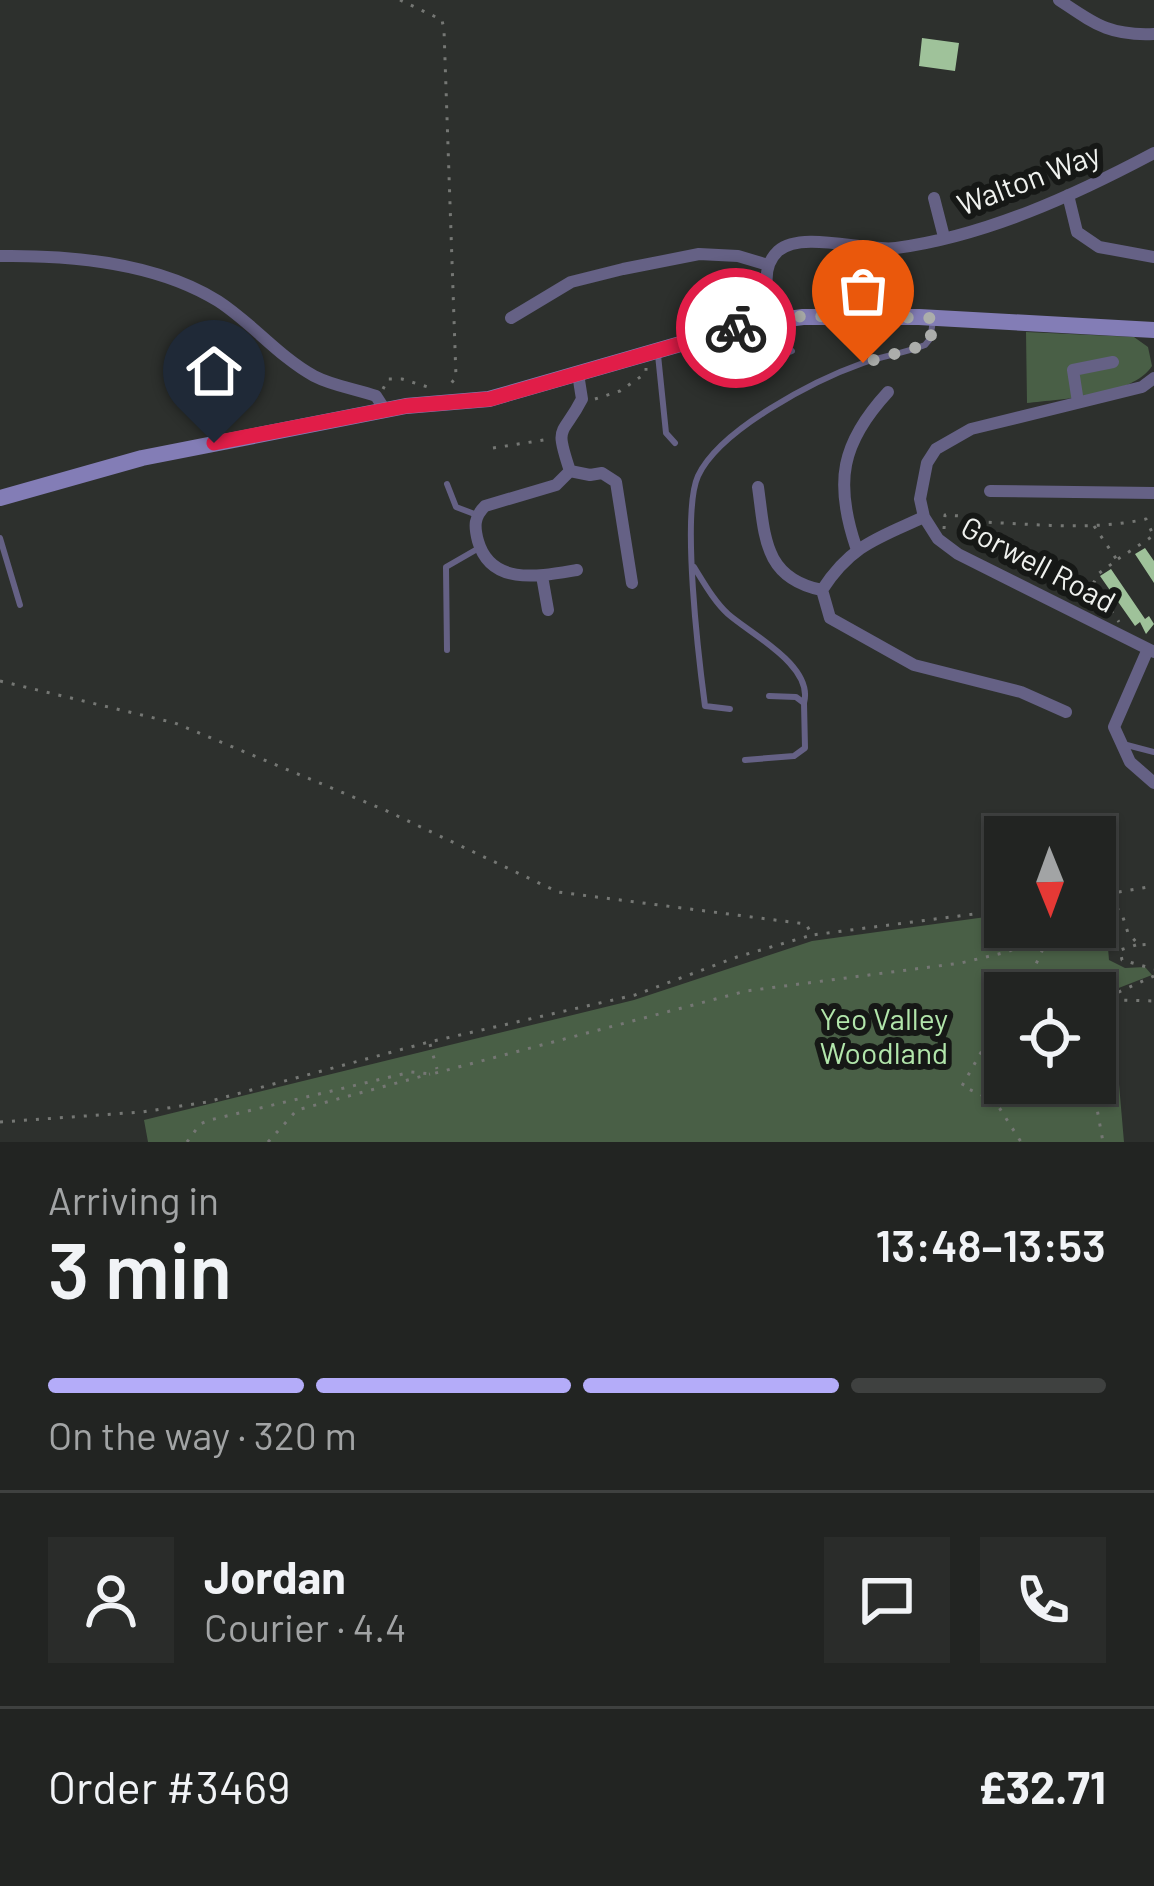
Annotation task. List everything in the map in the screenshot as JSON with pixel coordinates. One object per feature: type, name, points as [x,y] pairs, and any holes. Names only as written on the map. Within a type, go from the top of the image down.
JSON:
[{"type":"street","points":[[1059,0],[1103,30],[1126,36],[1154,34]]},
{"type":"street","name":"Walton Way","points":[[768,266],[782,248],[795,244],[892,248],[944,237],[1068,195],[1154,153]]},
{"type":"street","points":[[1068,195],[1078,232],[1099,247],[1154,257]]},
{"type":"street","points":[[934,198],[944,237]]},
{"type":"street","points":[[511,318],[572,282],[699,254],[738,256],[768,266],[771,321]]},
{"type":"street","points":[[0,256],[32,255],[144,270],[195,288],[239,316],[301,368],[319,379],[376,395],[384,407]]},
{"type":"street","points":[[0,498],[142,458],[384,407],[490,399],[803,316],[1154,329]]},
{"type":"street","points":[[1078,402],[1073,370],[1113,362]]},
{"type":"street","points":[[570,471],[560,438],[565,420],[581,402],[578,374]]},
{"type":"street","name":"Gorwell Road","points":[[1151,650],[944,543],[924,517],[920,499],[927,463],[951,437],[1142,387],[1154,378]]},
{"type":"street","points":[[856,547],[844,503],[846,458],[864,418],[888,392]]},
{"type":"street","points":[[570,471],[556,485],[485,506],[475,527],[488,561],[520,577],[577,570]]},
{"type":"street","points":[[570,471],[602,473],[616,482],[632,583]]},
{"type":"street","points":[[758,487],[766,548],[779,569],[805,586],[822,590]]},
{"type":"street","points":[[990,491],[1154,494]]},
{"type":"street","points":[[822,590],[856,547],[924,517]]},
{"type":"street","points":[[625,534],[644,532]]},
{"type":"street","points":[[542,576],[548,610]]},
{"type":"street","points":[[822,590],[830,618],[868,642],[914,665],[1021,692],[1066,712]]},
{"type":"street","points":[[1151,650],[1114,727],[1130,762],[1154,783]]},
{"type":"lane","points":[[730,709],[705,706],[693,566],[693,492],[701,470],[722,447],[782,401],[863,363],[925,345],[933,332],[933,318]]},
{"type":"lane","points":[[771,321],[775,358],[792,351]]},
{"type":"lane","points":[[652,353],[666,433],[675,443]]},
{"type":"lane","points":[[447,484],[456,507],[477,515]]},
{"type":"lane","points":[[0,538],[20,605]]},
{"type":"lane","points":[[446,650],[446,567],[480,548]]},
{"type":"lane","points":[[693,566],[724,611],[798,672],[807,692],[804,751],[745,760]]},
{"type":"lane","points":[[770,696],[804,703]]},
{"type":"lane","points":[[1120,744],[1154,752]]},
{"type":"path","points":[[384,407],[388,379],[446,389],[456,377],[444,30],[436,15],[400,0]]},
{"type":"path","points":[[581,402],[628,386],[646,374],[652,353]]},
{"type":"path","points":[[493,448],[560,438]]},
{"type":"path","points":[[944,543],[945,514],[976,517],[981,522],[1093,525],[1154,519]]},
{"type":"path","points":[[1129,639],[1093,584],[1098,574],[1154,536],[1146,519]]},
{"type":"path","points":[[1093,525],[1117,560]]},
{"type":"path","points":[[0,681],[175,723],[387,811],[558,892],[808,925],[812,935]]},
{"type":"path","points":[[1116,893],[1154,886]]},
{"type":"path","points":[[1116,908],[1139,945]]},
{"type":"path","points":[[0,1122],[142,1112],[207,1102],[429,1042],[635,995],[812,935],[984,913]]},
{"type":"path","points":[[1154,944],[1122,947],[1120,958],[1154,973]]},
{"type":"path","points":[[268,1142],[297,1110],[746,991],[961,963],[1016,948]]},
{"type":"path","points":[[1154,973],[1112,995],[1119,1000],[1154,1001]]},
{"type":"path","points":[[429,1042],[435,1073]]},
{"type":"path","points":[[984,1042],[962,1086],[984,1096]]},
{"type":"path","points":[[187,1142],[200,1124],[210,1120],[411,1072],[435,1073]]},
{"type":"path","points":[[996,1104],[1021,1142]]},
{"type":"path","points":[[1096,1104],[1103,1142]]},
{"type":"green space","points":[[1026,332],[1134,337],[1148,347],[1152,366],[1143,376],[1113,390],[1027,403]]},
{"type":"green space","name":"Yeo Valley Woodland","points":[[984,917],[984,948],[1108,948],[1109,960],[1125,968],[1145,967],[1152,975],[1116,989],[1116,972],[984,972],[984,1104],[1116,1104],[1116,1049],[1124,1142],[148,1142],[144,1120],[634,1000],[812,941]]},
{"type":"building","points":[[922,38],[959,43],[955,71],[919,66]]},
{"type":"building","points":[[1145,548],[1154,561],[1154,583],[1135,554]]},
{"type":"building","points":[[1111,569],[1145,619],[1149,616],[1154,624],[1146,634],[1140,622],[1135,626],[1100,576]]},
{"type":"way so far","points":[[736,328],[803,316],[933,318],[931,339],[925,345],[863,363]]},
{"type":"route","points":[[214,443],[406,406],[490,399],[736,328]]}]
